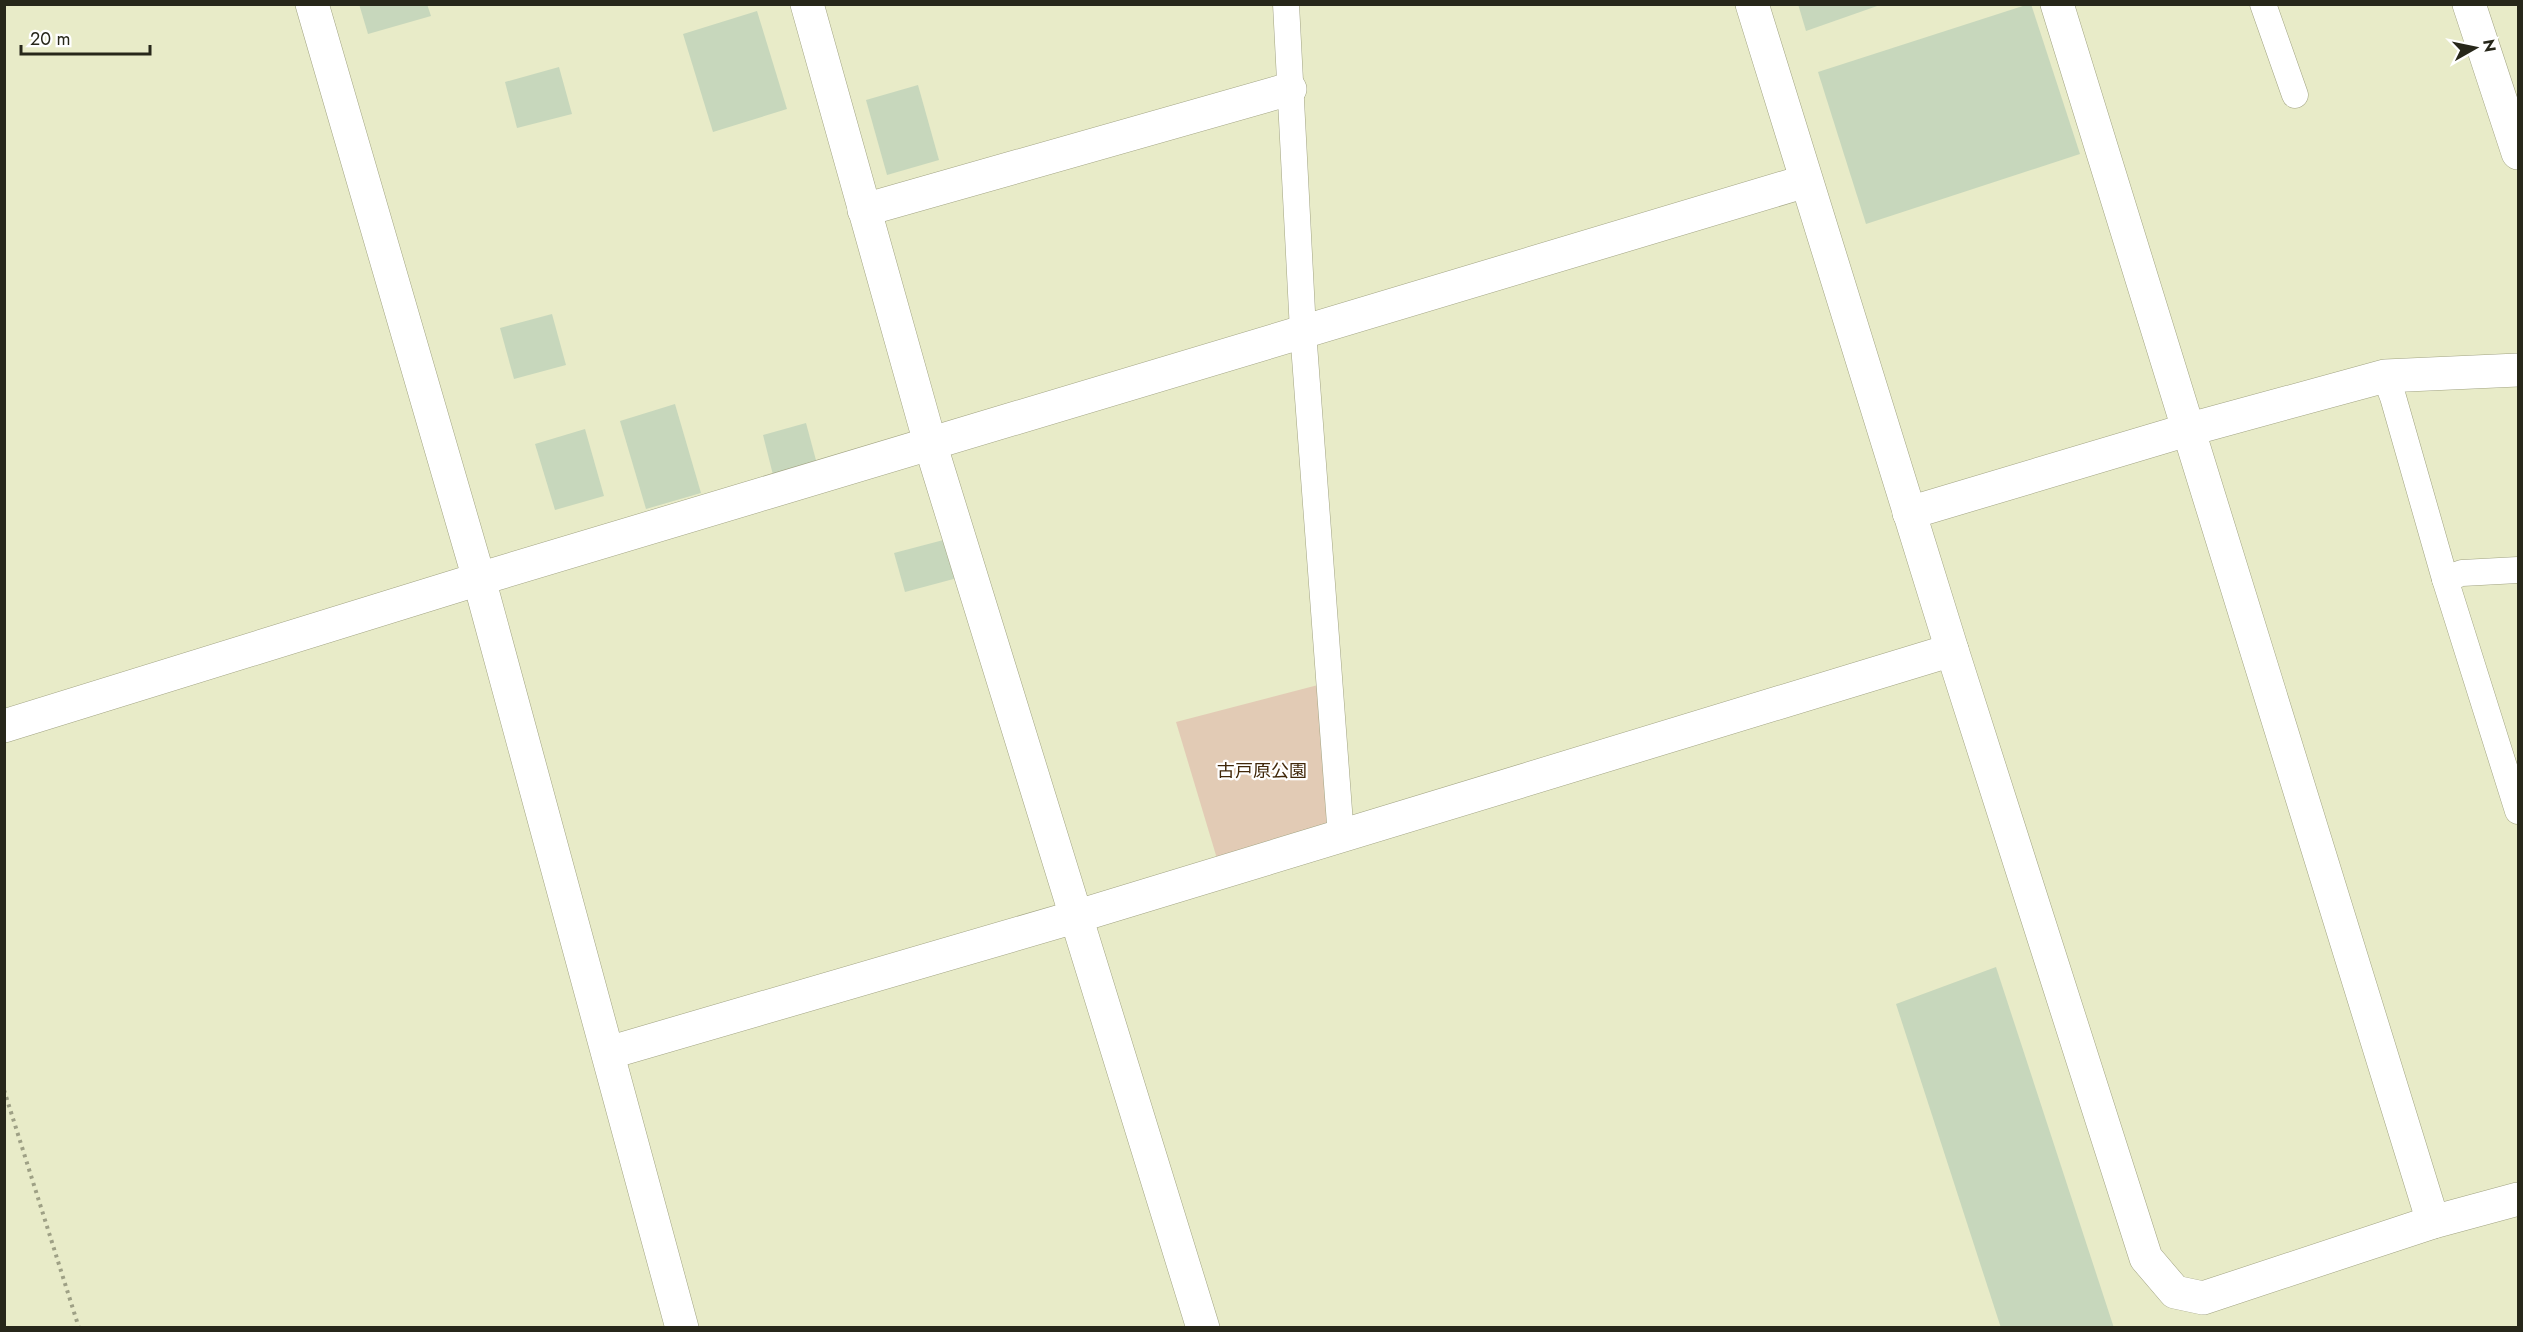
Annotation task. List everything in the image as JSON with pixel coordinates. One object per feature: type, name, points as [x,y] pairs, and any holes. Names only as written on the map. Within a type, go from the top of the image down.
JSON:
[{"type":"street","points":[[312,4],[478,579],[682,1328]]},
{"type":"street","points":[[807,4],[930,443],[1078,916],[1203,1328]]},
{"type":"street","points":[[1752,4],[1952,650],[2146,1258],[2175,1292],[2203,1298],[2433,1222],[2518,1199]]},
{"type":"street","points":[[2058,4],[2187,430],[2433,1222]]},
{"type":"street","points":[[2469,4],[2518,153]]},
{"type":"street","points":[[864,210],[1290,89]]},
{"type":"street","points":[[4,726],[478,579],[1806,181]]},
{"type":"street","points":[[1909,513],[2187,430],[2385,376],[2518,370]]},
{"type":"street","points":[[608,1053],[1078,916],[1952,650]]},
{"type":"lane","points":[[1286,4],[1303,332],[1341,837]]},
{"type":"lane","points":[[2263,4],[2295,95]]},
{"type":"lane","points":[[2385,376],[2445,579],[2518,811]]},
{"type":"lane","points":[[2445,579],[2462,573],[2518,570]]},
{"type":"path","points":[[4,1090],[79,1328]]},
{"type":"green space","name":"古戸原公園","points":[[1318,685],[1341,837],[1221,872],[1176,722]]},
{"type":"building","points":[[359,4],[427,4],[431,16],[368,34]]},
{"type":"building","points":[[1798,4],[1880,4],[1880,5],[1806,31]]},
{"type":"building","points":[[2031,4],[2080,154],[1866,224],[1818,72]]},
{"type":"building","points":[[757,11],[787,109],[713,132],[683,34]]},
{"type":"building","points":[[559,67],[572,114],[517,128],[505,82]]},
{"type":"building","points":[[918,85],[939,160],[887,175],[866,100]]},
{"type":"building","points":[[552,314],[566,365],[514,379],[500,328]]},
{"type":"building","points":[[675,404],[701,493],[646,509],[620,421]]},
{"type":"building","points":[[806,423],[817,464],[773,475],[763,435]]},
{"type":"building","points":[[585,429],[604,496],[555,510],[535,444]]},
{"type":"building","points":[[951,538],[961,577],[905,592],[894,553]]},
{"type":"building","points":[[1996,967],[2114,1328],[2001,1328],[1896,1004]]}]
